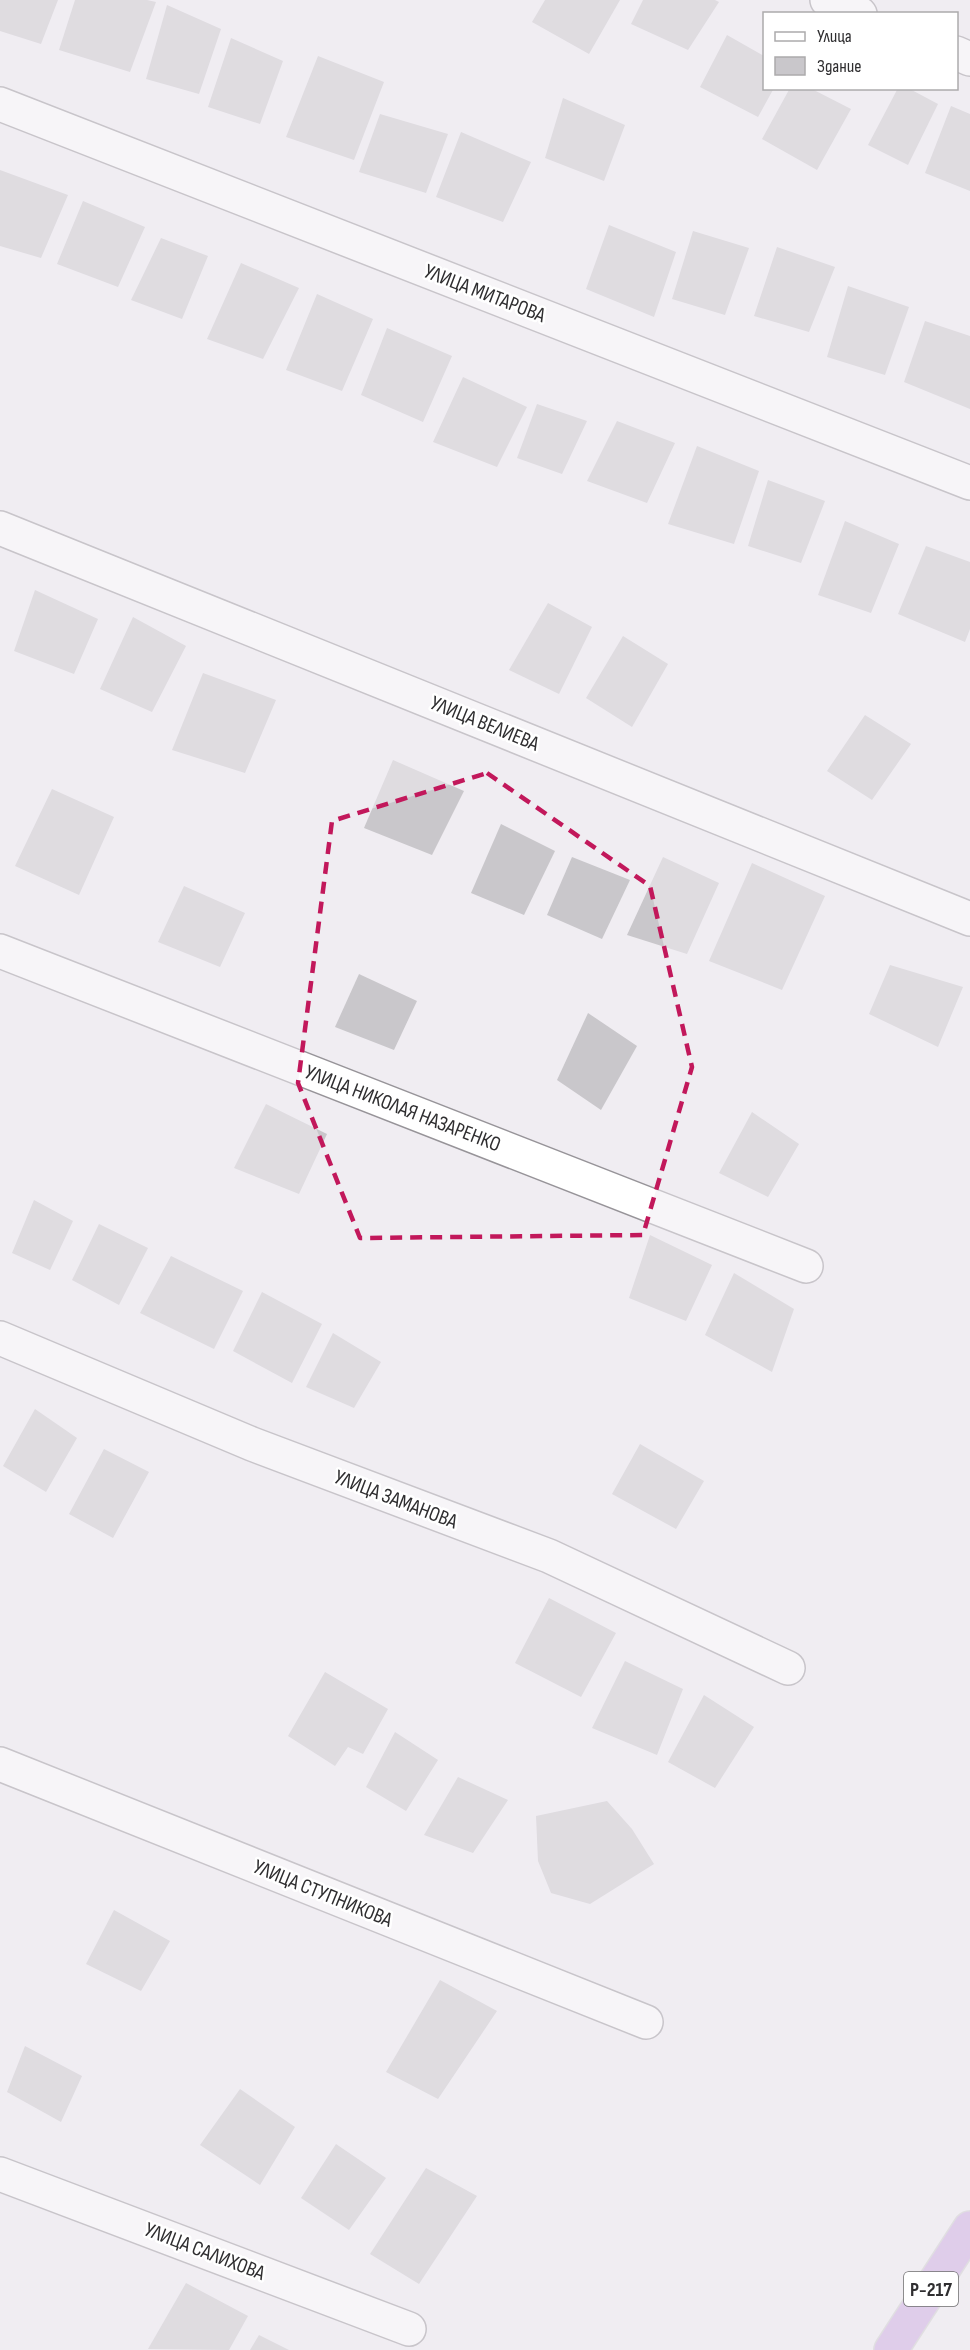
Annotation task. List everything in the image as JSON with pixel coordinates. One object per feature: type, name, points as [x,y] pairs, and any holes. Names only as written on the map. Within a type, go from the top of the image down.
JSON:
[{"type":"highway","name":"Р-217","points":[[891,2350],[970,2228]]},
{"type":"street","points":[[827,0],[855,12]]},
{"type":"street","name":"УЛИЦА МИТАРОВА","points":[[0,104],[970,483]]},
{"type":"street","name":"УЛИЦА ВЕЛИЕВА","points":[[0,528],[970,919]]},
{"type":"street","name":"УЛИЦА НИКОЛАЯ НАЗАРЕНКО","points":[[0,951],[807,1266]]},
{"type":"street","name":"УЛИЦА ЗАМАНОВА","points":[[0,1338],[252,1444],[549,1556],[788,1668]]},
{"type":"street","name":"УЛИЦА СТУПНИКОВА","points":[[0,1764],[646,2022]]},
{"type":"street","name":"УЛИЦА САЛИХОВА","points":[[0,2174],[409,2328]]},
{"type":"highlighted area","points":[[487,773],[650,886],[692,1067],[643,1235],[360,1238],[298,1083],[332,821]]},
{"type":"building","points":[[0,0],[58,0],[41,44],[0,31]]},
{"type":"building","points":[[75,0],[156,2],[130,72],[59,50]]},
{"type":"building","points":[[545,0],[620,0],[589,54],[532,22]]},
{"type":"building","points":[[643,0],[715,0],[719,2],[688,50],[631,24]]},
{"type":"building","points":[[167,5],[221,29],[199,94],[146,79]]},
{"type":"building","points":[[727,35],[763,55],[763,90],[773,90],[758,117],[700,87]]},
{"type":"building","points":[[231,38],[283,61],[260,124],[208,107]]},
{"type":"building","points":[[318,56],[384,82],[354,160],[286,137]]},
{"type":"building","points":[[789,90],[814,90],[851,109],[817,170],[762,139]]},
{"type":"building","points":[[897,90],[912,90],[938,104],[908,165],[868,145]]},
{"type":"building","points":[[563,98],[625,125],[604,181],[545,158]]},
{"type":"building","points":[[951,106],[970,114],[970,191],[925,173]]},
{"type":"building","points":[[380,114],[448,134],[426,193],[359,172]]},
{"type":"building","points":[[461,132],[531,162],[503,222],[436,197]]},
{"type":"building","points":[[0,170],[68,195],[41,258],[0,246]]},
{"type":"building","points":[[83,201],[145,227],[118,287],[57,264]]},
{"type":"building","points":[[609,225],[676,252],[654,317],[586,289]]},
{"type":"building","points":[[693,231],[749,248],[725,315],[672,299]]},
{"type":"building","points":[[161,238],[208,256],[182,319],[131,300]]},
{"type":"building","points":[[777,247],[835,267],[809,332],[754,316]]},
{"type":"building","points":[[241,263],[299,288],[263,359],[207,339]]},
{"type":"building","points":[[848,286],[909,307],[885,375],[827,357]]},
{"type":"building","points":[[317,294],[373,319],[342,391],[286,370]]},
{"type":"building","points":[[925,321],[970,336],[970,409],[904,382]]},
{"type":"building","points":[[387,328],[452,356],[423,422],[361,395]]},
{"type":"building","points":[[463,377],[527,407],[497,467],[433,442]]},
{"type":"building","points":[[537,404],[587,421],[562,474],[517,458]]},
{"type":"building","points":[[617,421],[675,443],[647,503],[587,481]]},
{"type":"building","points":[[697,446],[759,471],[734,544],[668,524]]},
{"type":"building","points":[[768,480],[825,501],[801,563],[748,546]]},
{"type":"building","points":[[845,521],[899,544],[871,613],[818,595]]},
{"type":"building","points":[[926,546],[970,562],[970,629],[965,642],[898,614]]},
{"type":"building","points":[[35,590],[98,619],[74,674],[14,651]]},
{"type":"building","points":[[548,603],[592,627],[559,694],[509,670]]},
{"type":"building","points":[[133,617],[186,646],[152,712],[100,689]]},
{"type":"building","points":[[623,636],[668,664],[632,727],[586,698]]},
{"type":"building","points":[[203,673],[276,700],[245,773],[172,750]]},
{"type":"building","points":[[865,715],[911,744],[872,800],[827,771]]},
{"type":"building","points":[[393,760],[464,791],[432,855],[364,828]]},
{"type":"building","points":[[52,789],[114,817],[79,895],[15,866]]},
{"type":"building","points":[[501,824],[555,851],[524,915],[471,893]]},
{"type":"building","points":[[572,857],[630,880],[602,939],[547,915]]},
{"type":"building","points":[[663,857],[719,883],[687,954],[627,935]]},
{"type":"building","points":[[752,863],[825,896],[782,990],[709,961]]},
{"type":"building","points":[[184,886],[245,913],[220,967],[158,942]]},
{"type":"building","points":[[890,965],[963,987],[938,1047],[869,1014]]},
{"type":"building","points":[[359,974],[417,1001],[394,1050],[335,1027]]},
{"type":"building","points":[[588,1013],[637,1046],[601,1110],[557,1080]]},
{"type":"building","points":[[266,1104],[327,1134],[299,1194],[234,1168]]},
{"type":"building","points":[[752,1112],[799,1144],[768,1197],[719,1173]]},
{"type":"building","points":[[34,1200],[73,1221],[50,1270],[12,1253]]},
{"type":"building","points":[[99,1224],[148,1248],[119,1305],[72,1280]]},
{"type":"building","points":[[650,1235],[712,1265],[686,1321],[629,1298]]},
{"type":"building","points":[[171,1256],[243,1291],[214,1349],[140,1313]]},
{"type":"building","points":[[734,1273],[794,1309],[772,1372],[705,1335]]},
{"type":"building","points":[[262,1292],[322,1324],[292,1383],[233,1351]]},
{"type":"building","points":[[333,1333],[381,1362],[354,1408],[306,1387]]},
{"type":"building","points":[[35,1409],[77,1438],[46,1492],[3,1466]]},
{"type":"building","points":[[640,1444],[704,1481],[676,1529],[612,1494]]},
{"type":"building","points":[[104,1449],[149,1472],[113,1538],[69,1514]]},
{"type":"building","points":[[549,1598],[616,1633],[581,1697],[515,1663]]},
{"type":"building","points":[[625,1661],[683,1689],[657,1755],[592,1728]]},
{"type":"building","points":[[325,1672],[388,1709],[363,1754],[348,1747],[335,1766],[288,1736]]},
{"type":"building","points":[[704,1695],[754,1727],[715,1788],[668,1762]]},
{"type":"building","points":[[395,1732],[438,1760],[406,1811],[366,1787]]},
{"type":"building","points":[[458,1777],[508,1800],[473,1853],[424,1835]]},
{"type":"building","points":[[607,1801],[632,1829],[654,1864],[590,1904],[551,1893],[538,1861],[536,1816]]},
{"type":"building","points":[[114,1910],[170,1941],[141,1991],[86,1964]]},
{"type":"building","points":[[440,1980],[497,2011],[438,2099],[386,2072]]},
{"type":"building","points":[[25,2046],[82,2076],[61,2122],[7,2092]]},
{"type":"building","points":[[240,2089],[295,2127],[260,2185],[200,2145]]},
{"type":"building","points":[[336,2144],[386,2178],[349,2230],[301,2198]]},
{"type":"building","points":[[426,2168],[477,2196],[419,2284],[370,2254]]},
{"type":"building","points":[[186,2283],[248,2316],[229,2350],[148,2349]]},
{"type":"building","points":[[259,2335],[289,2350],[250,2350]]}]
